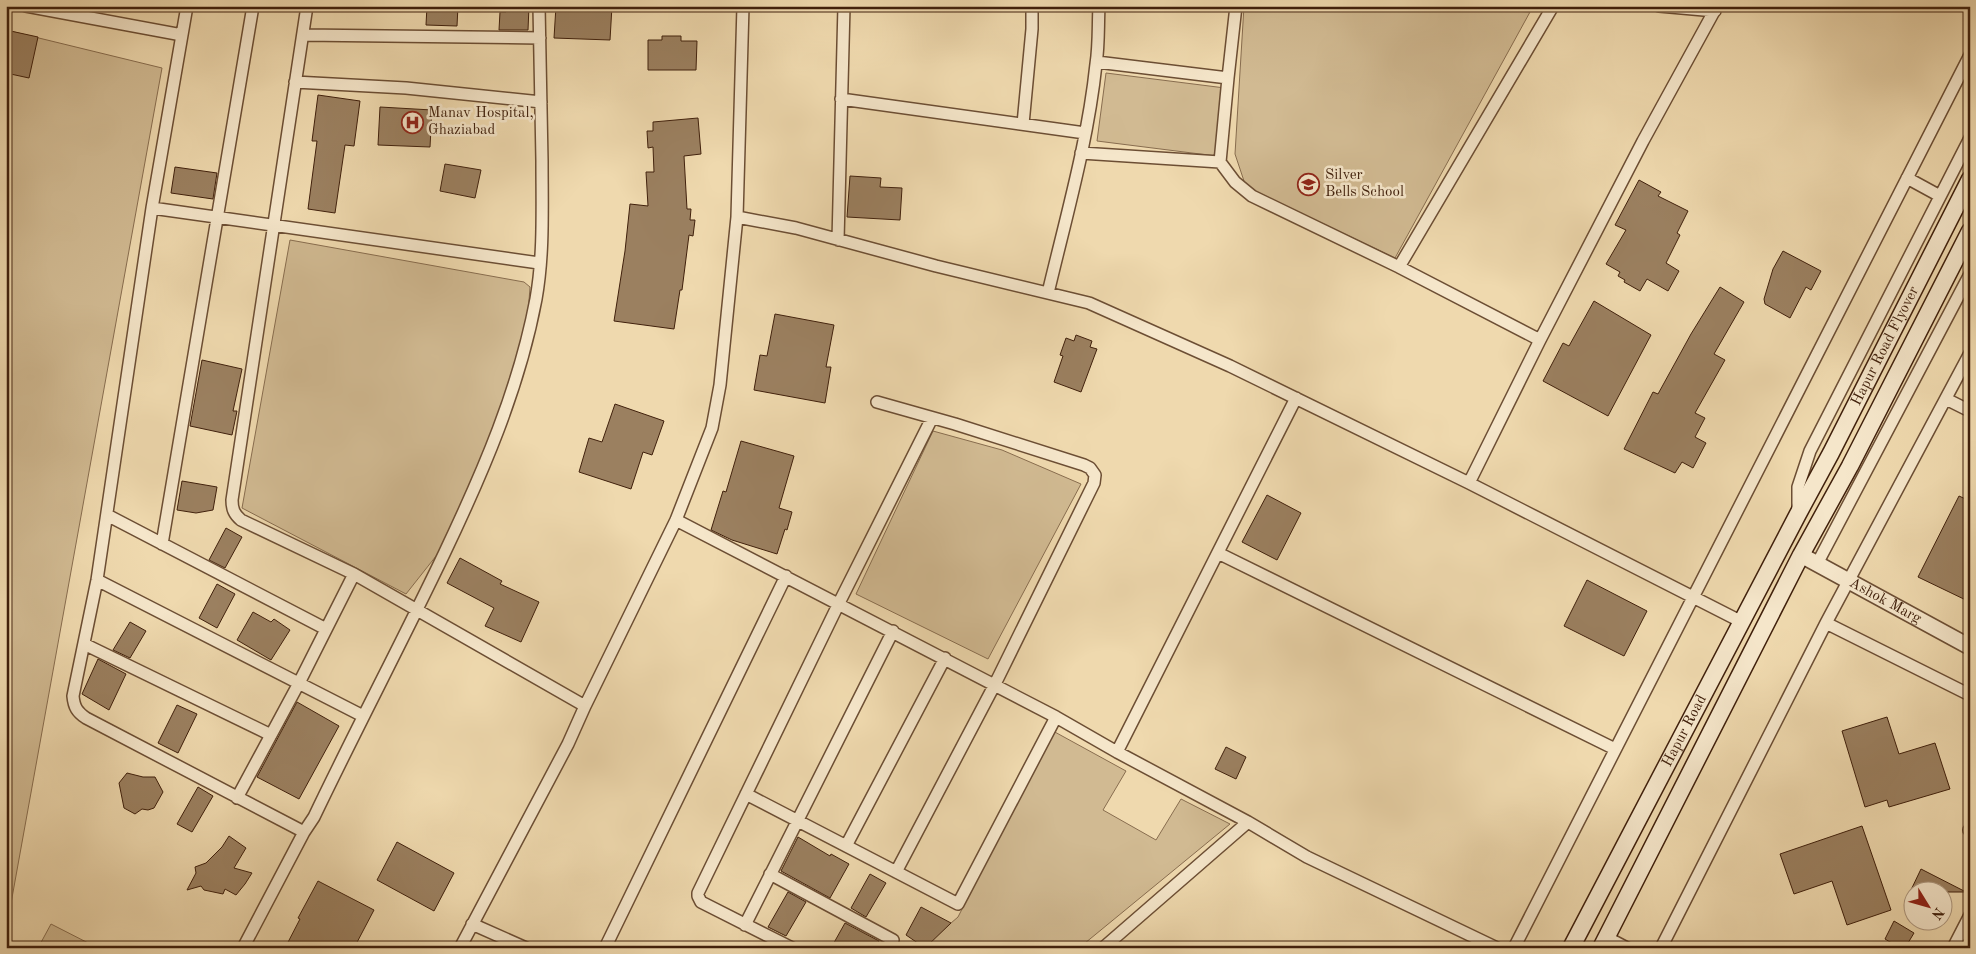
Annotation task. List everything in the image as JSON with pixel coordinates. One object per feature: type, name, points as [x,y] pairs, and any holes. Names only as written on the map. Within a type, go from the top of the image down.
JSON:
[{"type":"main road","name":"Hapur Road Flyover","points":[[1798,514],[1970,179]]},
{"type":"main road","name":"Hapur Road Flyover","points":[[1821,517],[1857,470],[1970,231]]},
{"type":"main road","name":"Hapur Road","points":[[1572,948],[1798,514]]},
{"type":"main road","name":"Hapur Road","points":[[1603,942],[1821,517]]},
{"type":"street","points":[[26,6],[182,36]]},
{"type":"street","points":[[187,6],[152,208],[97,580],[73,696],[74,706],[79,712],[237,798],[304,832]]},
{"type":"street","points":[[162,544],[253,6]]},
{"type":"street","points":[[307,6],[232,508],[235,515],[241,520],[354,574],[585,706]]},
{"type":"street","points":[[243,948],[304,832],[314,817],[362,716],[418,610],[502,423],[526,342],[536,297],[542,214],[539,6]]},
{"type":"street","points":[[460,948],[568,744],[676,520],[712,428],[720,385],[737,217],[743,6]]},
{"type":"street","points":[[838,240],[844,6]]},
{"type":"street","points":[[1023,124],[1032,29],[1032,6]]},
{"type":"street","points":[[1048,293],[1085,133],[1097,62],[1099,6]]},
{"type":"street","points":[[1236,6],[1220,162],[1235,182],[1252,196],[1399,267],[1540,340]]},
{"type":"street","points":[[1399,267],[1553,6]]},
{"type":"street","points":[[1469,483],[1540,340],[1643,141],[1716,9],[1659,6]]},
{"type":"street","points":[[303,35],[540,38]]},
{"type":"street","points":[[1514,948],[1970,56]]},
{"type":"street","points":[[1097,62],[1228,78]]},
{"type":"street","points":[[295,82],[406,88],[541,102]]},
{"type":"street","points":[[841,99],[1085,133]]},
{"type":"street","points":[[1798,514],[1798,487],[1810,451],[1970,138]]},
{"type":"street","points":[[1081,153],[1220,162]]},
{"type":"street","points":[[1907,178],[1940,196]]},
{"type":"street","points":[[152,208],[539,263]]},
{"type":"street","points":[[737,217],[796,228],[936,266],[1089,303],[1230,366],[1296,398],[1469,483],[1742,622]]},
{"type":"street","points":[[1817,564],[1857,470],[1970,274]]},
{"type":"street","points":[[1661,948],[1826,623],[1970,352]]},
{"type":"street","points":[[1117,752],[1296,398]]},
{"type":"street","points":[[1946,399],[1970,411]]},
{"type":"street","points":[[877,402],[1084,465],[1090,468],[1095,475],[1094,483],[995,684],[896,872]]},
{"type":"street","points":[[792,948],[780,945],[701,902],[698,896],[839,603],[932,418]]},
{"type":"street","points":[[107,515],[326,629]]},
{"type":"street","points":[[676,520],[995,684],[1248,822],[1307,857],[1497,948]]},
{"type":"street","points":[[1218,553],[1615,749]]},
{"type":"street","name":"Ashok Marg","points":[[1801,555],[1970,647]]},
{"type":"street","points":[[237,798],[354,574]]},
{"type":"street","points":[[605,948],[786,576]]},
{"type":"street","points":[[97,580],[362,716]]},
{"type":"street","points":[[1826,623],[1970,695]]},
{"type":"street","points":[[745,925],[796,820],[893,631]]},
{"type":"street","points":[[84,644],[271,735]]},
{"type":"street","points":[[846,846],[945,658]]},
{"type":"street","points":[[746,794],[958,904],[1056,717]]},
{"type":"street","points":[[1103,948],[1248,822]]},
{"type":"street","points":[[770,874],[893,940]]},
{"type":"street","points":[[1953,948],[1970,915]]},
{"type":"street","points":[[472,924],[526,948]]},
{"type":"street","points":[[1603,942],[1627,948]]},
{"type":"shaded area","points":[[1244,6],[1435,6],[1530,12],[1395,258],[1246,187],[1235,154]]},
{"type":"shaded area","points":[[6,30],[162,68],[6,931]]},
{"type":"shaded area","points":[[1106,73],[1225,88],[1216,156],[1097,141]]},
{"type":"shaded area","points":[[290,240],[524,282],[530,287],[526,342],[502,423],[440,551],[406,594],[242,508]]},
{"type":"shaded area","points":[[933,431],[1002,450],[1081,484],[988,659],[856,594]]},
{"type":"shaded area","points":[[1053,731],[1126,771],[1103,810],[1156,840],[1181,799],[1230,824],[1079,948],[922,948],[958,917]]},
{"type":"shaded area","points":[[51,924],[98,948],[38,948]]},
{"type":"building","points":[[427,6],[458,6],[457,26],[426,25]]},
{"type":"building","points":[[507,6],[529,6],[528,30],[499,30],[500,12],[506,12]]},
{"type":"building","points":[[556,6],[612,6],[610,40],[554,38]]},
{"type":"building","points":[[6,30],[38,37],[29,78],[6,73]]},
{"type":"building","points":[[662,36],[681,36],[681,41],[697,41],[696,70],[648,70],[648,40],[662,40]]},
{"type":"building","points":[[318,95],[360,101],[354,146],[345,145],[335,213],[308,209],[317,141],[312,141]]},
{"type":"building","points":[[380,107],[432,110],[430,147],[378,145]]},
{"type":"building","points":[[698,118],[701,154],[684,156],[687,209],[691,209],[690,220],[695,220],[693,236],[689,235],[682,290],[680,290],[674,329],[614,321],[630,204],[648,206],[646,172],[654,172],[653,147],[648,148],[647,131],[653,131],[653,122]]},
{"type":"building","points":[[445,164],[481,170],[475,198],[440,191]]},
{"type":"building","points":[[175,167],[217,173],[213,199],[171,193]]},
{"type":"building","points":[[850,176],[881,178],[880,187],[902,188],[900,220],[847,217]]},
{"type":"building","points":[[1639,180],[1661,192],[1658,196],[1688,211],[1677,233],[1680,235],[1666,263],[1679,271],[1668,291],[1647,279],[1640,291],[1624,282],[1625,280],[1618,276],[1620,272],[1606,264],[1626,230],[1615,225]]},
{"type":"building","points":[[1783,251],[1821,271],[1811,290],[1806,287],[1790,318],[1765,304],[1764,299],[1773,269]]},
{"type":"building","points":[[1720,287],[1744,302],[1714,354],[1725,360],[1695,413],[1705,418],[1695,437],[1706,443],[1693,468],[1682,462],[1675,473],[1624,449],[1653,392],[1658,394],[1691,334]]},
{"type":"building","points":[[1594,301],[1651,335],[1608,416],[1543,381],[1563,343],[1569,346]]},
{"type":"building","points":[[775,314],[834,325],[826,367],[831,367],[825,403],[754,390],[760,355],[767,356]]},
{"type":"building","points":[[1076,335],[1092,341],[1090,347],[1097,349],[1081,392],[1054,382],[1063,356],[1060,355],[1066,338],[1074,341]]},
{"type":"building","points":[[202,360],[242,369],[233,411],[237,411],[232,435],[190,426]]},
{"type":"building","points":[[615,404],[664,421],[652,455],[643,452],[631,489],[579,472],[589,438],[602,442]]},
{"type":"building","points":[[741,441],[794,456],[779,508],[792,512],[777,554],[732,540],[711,530],[723,491],[726,492]]},
{"type":"building","points":[[182,481],[217,487],[213,510],[196,513],[177,510]]},
{"type":"building","points":[[1267,495],[1301,513],[1277,560],[1242,542]]},
{"type":"building","points":[[1959,496],[1970,501],[1970,602],[1918,577]]},
{"type":"building","points":[[226,528],[242,537],[225,568],[209,560]]},
{"type":"building","points":[[460,558],[502,581],[500,584],[539,602],[521,642],[485,626],[494,608],[447,583]]},
{"type":"building","points":[[1587,580],[1647,611],[1624,656],[1564,626]]},
{"type":"building","points":[[217,584],[235,594],[217,628],[199,618]]},
{"type":"building","points":[[253,612],[271,622],[274,619],[290,630],[271,660],[237,640]]},
{"type":"building","points":[[130,622],[146,631],[130,658],[113,650]]},
{"type":"building","points":[[98,659],[126,674],[109,710],[82,694]]},
{"type":"building","points":[[297,702],[339,726],[299,799],[257,777]]},
{"type":"building","points":[[177,705],[197,714],[178,753],[158,743]]},
{"type":"building","points":[[1887,717],[1899,754],[1935,743],[1950,789],[1889,807],[1887,800],[1865,807],[1842,731]]},
{"type":"building","points":[[1226,747],[1246,757],[1236,779],[1215,769]]},
{"type":"building","points":[[127,773],[143,777],[155,777],[163,792],[154,808],[142,809],[135,814],[124,808],[119,783]]},
{"type":"building","points":[[198,787],[213,796],[192,832],[177,824]]},
{"type":"building","points":[[1862,826],[1891,910],[1847,925],[1832,881],[1794,894],[1780,854]]},
{"type":"building","points":[[229,836],[246,848],[234,868],[252,873],[245,884],[236,895],[225,889],[223,894],[204,890],[201,886],[187,890],[196,873],[195,867],[206,863],[222,847]]},
{"type":"building","points":[[798,837],[830,856],[831,854],[849,864],[830,898],[781,871]]},
{"type":"building","points":[[397,842],[454,873],[434,911],[377,880]]},
{"type":"building","points":[[1921,869],[1946,882],[1915,882]]},
{"type":"building","points":[[870,874],[886,883],[866,917],[851,908]]},
{"type":"building","points":[[318,881],[374,910],[354,948],[285,948],[300,919],[298,918]]},
{"type":"building","points":[[1954,886],[1966,892],[1954,892]]},
{"type":"building","points":[[788,892],[806,902],[786,936],[768,927]]},
{"type":"building","points":[[921,907],[951,923],[925,948],[906,935]]},
{"type":"building","points":[[1894,921],[1904,927],[1904,932],[1914,933],[1905,948],[1900,948],[1885,939]]},
{"type":"building","points":[[845,923],[879,941],[875,948],[831,948]]},
{"type":"place","name":"Manav Hospital, Ghaziabad","points":[[412,122]]},
{"type":"place","name":"Silver Bells School","points":[[1309,184]]}]
